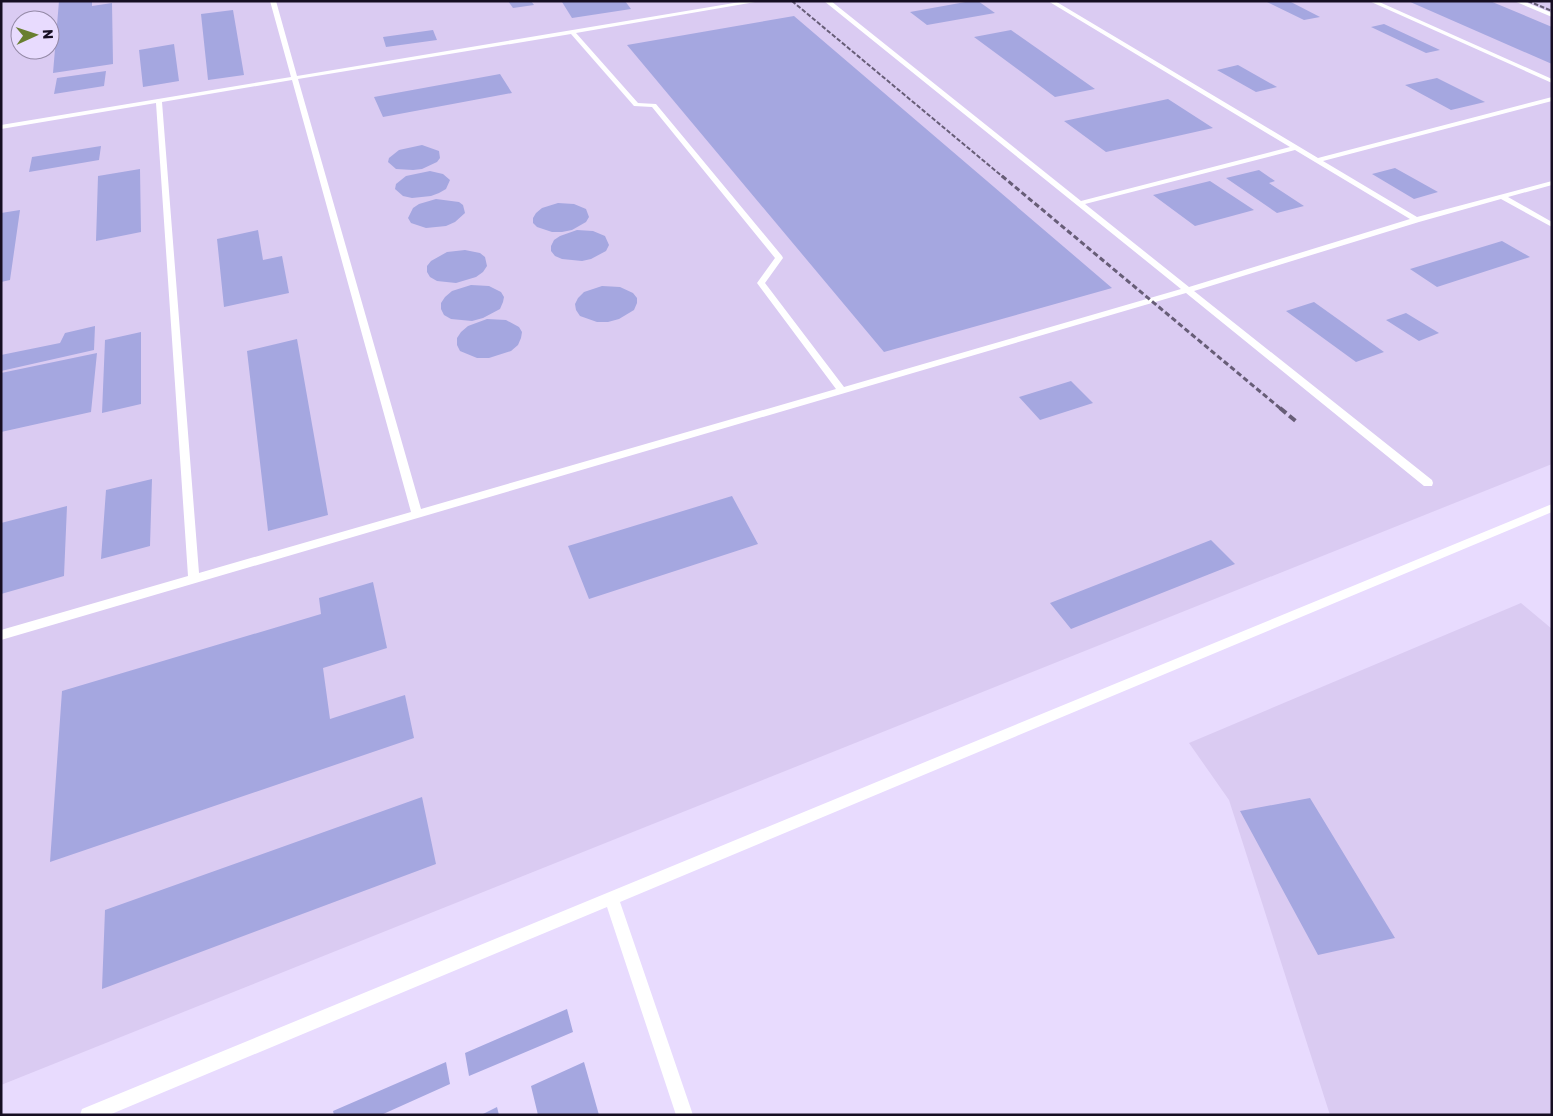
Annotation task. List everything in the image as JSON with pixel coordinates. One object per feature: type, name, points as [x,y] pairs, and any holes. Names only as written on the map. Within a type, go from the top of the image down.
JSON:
[{"type":"lane","points":[[273,1],[417,515]]},
{"type":"lane","points":[[1,127],[758,1]]},
{"type":"lane","points":[[828,1],[1428,483]]},
{"type":"lane","points":[[1051,1],[1416,220]]},
{"type":"lane","points":[[1372,1],[1552,81]]},
{"type":"lane","points":[[1516,1],[1552,15]]},
{"type":"lane","points":[[572,32],[636,105],[654,105],[779,258],[761,283],[842,391]]},
{"type":"lane","points":[[1316,161],[1552,98]]},
{"type":"lane","points":[[159,101],[194,579]]},
{"type":"lane","points":[[1081,203],[1296,148]]},
{"type":"lane","points":[[1,635],[1189,290],[1416,220],[1552,183]]},
{"type":"lane","points":[[1502,197],[1552,225]]},
{"type":"lane","points":[[88,1115],[1552,508]]},
{"type":"lane","points":[[611,898],[686,1115]]},
{"type":"shaded area","points":[[1,1],[1552,1],[1552,464],[1,1085]]},
{"type":"shaded area","points":[[1521,603],[1552,629],[1552,1115],[1330,1115],[1229,800],[1189,743]]},
{"type":"building","points":[[59,1],[92,1],[92,6],[112,3],[113,64],[53,73],[54,60],[60,60],[60,10],[58,10]]},
{"type":"building","points":[[508,1],[531,1],[534,5],[513,8]]},
{"type":"building","points":[[625,1],[631,9],[572,18],[562,2]]},
{"type":"building","points":[[978,1],[995,13],[927,25],[910,12]]},
{"type":"building","points":[[1265,1],[1289,1],[1320,17],[1304,20]]},
{"type":"building","points":[[1408,1],[1490,1],[1552,27],[1552,64]]},
{"type":"building","points":[[233,10],[244,75],[208,80],[201,14]]},
{"type":"building","points":[[794,16],[1112,288],[884,352],[627,45]]},
{"type":"building","points":[[1384,24],[1440,50],[1426,53],[1371,27]]},
{"type":"building","points":[[433,30],[437,40],[386,47],[383,37]]},
{"type":"building","points":[[1011,30],[1095,89],[1055,97],[974,37]]},
{"type":"building","points":[[174,44],[179,81],[143,87],[139,50]]},
{"type":"building","points":[[1238,65],[1277,87],[1256,92],[1217,70]]},
{"type":"building","points":[[106,71],[104,86],[54,94],[57,78]]},
{"type":"building","points":[[500,74],[512,93],[383,117],[374,97]]},
{"type":"building","points":[[1437,78],[1485,102],[1451,110],[1405,85]]},
{"type":"building","points":[[1168,99],[1213,128],[1106,152],[1064,121]]},
{"type":"building","points":[[422,145],[439,151],[440,158],[437,162],[422,169],[413,170],[396,169],[388,162],[389,158],[399,150]]},
{"type":"building","points":[[101,146],[99,160],[29,172],[32,157]]},
{"type":"building","points":[[1395,168],[1438,192],[1414,199],[1372,174]]},
{"type":"building","points":[[140,169],[141,232],[96,241],[98,176]]},
{"type":"building","points":[[1259,170],[1275,181],[1269,183],[1304,206],[1277,213],[1226,178]]},
{"type":"building","points":[[430,171],[443,174],[450,180],[446,189],[431,196],[412,198],[403,196],[395,189],[396,184],[406,176]]},
{"type":"building","points":[[1210,181],[1254,210],[1195,226],[1153,195]]},
{"type":"building","points":[[436,199],[459,202],[463,205],[465,213],[455,222],[446,226],[426,228],[411,223],[408,218],[413,208],[419,204]]},
{"type":"building","points":[[558,203],[574,204],[586,209],[589,217],[586,222],[572,230],[562,232],[552,232],[537,227],[533,223],[536,213],[542,208]]},
{"type":"building","points":[[20,210],[10,280],[1,282],[1,213]]},
{"type":"building","points":[[258,230],[263,260],[282,256],[289,293],[224,307],[217,239]]},
{"type":"building","points":[[577,230],[593,231],[605,236],[609,245],[606,251],[591,259],[582,261],[562,259],[555,256],[551,251],[554,240]]},
{"type":"building","points":[[1502,241],[1530,257],[1437,287],[1410,269]]},
{"type":"building","points":[[465,250],[480,253],[485,257],[487,266],[483,272],[476,277],[456,283],[437,281],[430,277],[427,272],[427,266],[431,261],[447,252]]},
{"type":"building","points":[[471,285],[489,286],[501,292],[504,297],[500,309],[483,318],[472,321],[451,319],[444,315],[441,303],[445,297],[452,291]]},
{"type":"building","points":[[602,286],[620,287],[633,293],[637,298],[634,310],[619,319],[608,322],[597,322],[580,316],[575,304],[578,298],[584,292]]},
{"type":"building","points":[[1314,302],[1384,352],[1356,362],[1286,311]]},
{"type":"building","points":[[1406,313],[1439,333],[1419,341],[1386,320]]},
{"type":"building","points":[[487,319],[506,320],[519,327],[522,332],[518,345],[511,351],[489,358],[477,358],[460,351],[457,345],[457,338],[461,332],[468,326]]},
{"type":"building","points":[[95,326],[94,350],[1,371],[1,355],[60,343],[65,333]]},
{"type":"building","points":[[141,332],[141,404],[102,413],[105,340]]},
{"type":"building","points":[[297,339],[328,515],[268,531],[247,351]]},
{"type":"building","points":[[97,353],[91,412],[1,432],[1,373]]},
{"type":"building","points":[[1071,381],[1093,403],[1040,420],[1019,397]]},
{"type":"building","points":[[152,479],[150,546],[101,559],[106,490]]},
{"type":"building","points":[[732,496],[758,544],[589,599],[568,546]]},
{"type":"building","points":[[67,506],[64,576],[1,594],[1,523]]},
{"type":"building","points":[[1211,540],[1235,564],[1071,629],[1050,603]]},
{"type":"building","points":[[373,582],[387,648],[323,668],[330,719],[405,695],[414,738],[50,862],[62,691],[321,614],[319,598]]},
{"type":"building","points":[[422,797],[436,864],[102,989],[105,910]]},
{"type":"building","points":[[1310,798],[1395,938],[1318,955],[1240,811]]},
{"type":"building","points":[[567,1009],[573,1032],[469,1076],[465,1053]]},
{"type":"building","points":[[446,1062],[450,1084],[381,1115],[334,1115],[333,1111]]},
{"type":"building","points":[[584,1062],[599,1115],[538,1115],[531,1086]]},
{"type":"building","points":[[497,1107],[499,1115],[481,1115]]},
{"type":"railway","points":[[792,1],[1003,177]]},
{"type":"railway","points":[[1528,1],[1552,11]]},
{"type":"railway","points":[[1002,176],[1281,409]]},
{"type":"railway","points":[[1280,408],[1298,423]]}]
